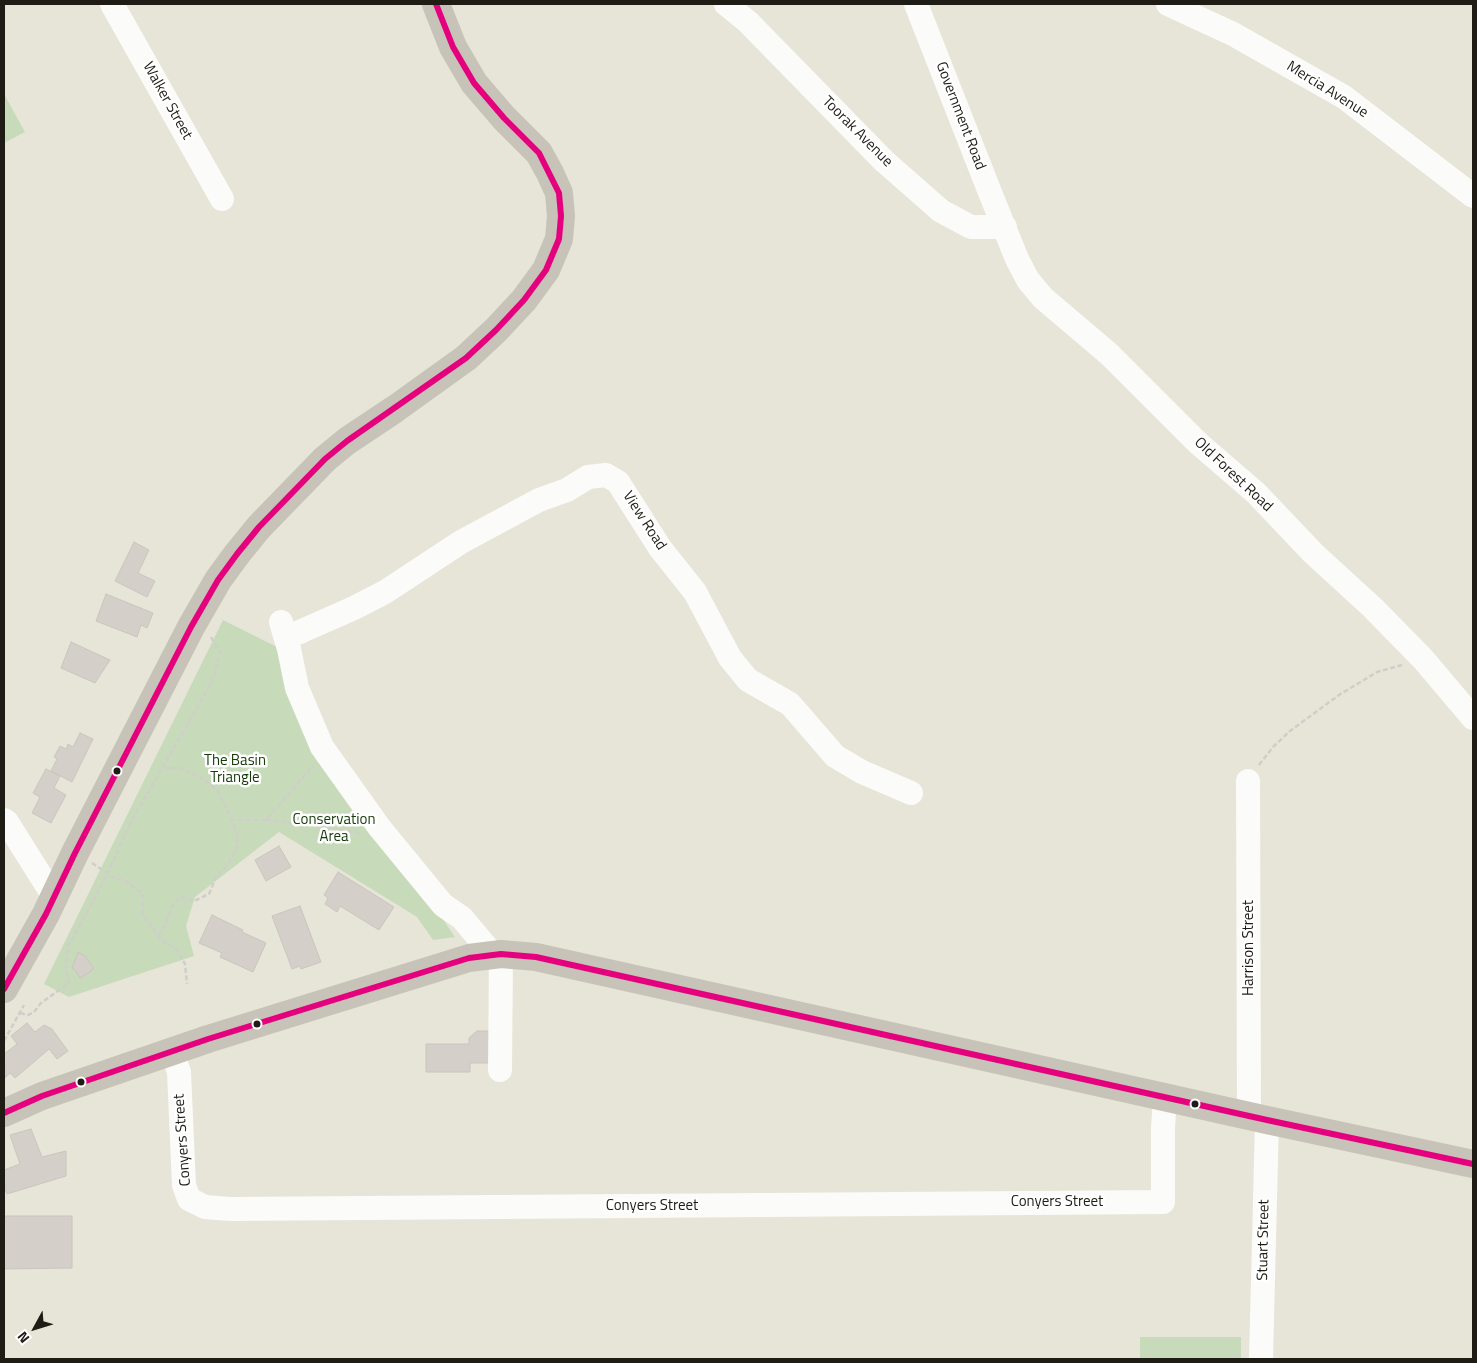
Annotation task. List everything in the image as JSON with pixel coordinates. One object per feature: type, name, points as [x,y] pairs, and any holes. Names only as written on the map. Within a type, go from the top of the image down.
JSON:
[{"type":"main road","points":[[14,997],[54,897],[201,609],[218,580],[254,533],[325,459],[347,441],[466,358],[524,300],[546,270],[559,239],[561,216],[559,193],[539,153],[504,118],[474,83],[454,47],[436,4]]},
{"type":"main road","points":[[6,1100],[42,1096],[208,1039],[488,956],[536,957],[1165,1098],[1473,1164]]},
{"type":"street","name":"Walker Street","points":[[112,4],[222,199]]},
{"type":"street","name":"Toorak Avenue","points":[[726,4],[748,22],[884,161],[941,211],[971,227],[1005,227]]},
{"type":"street","name":"Government Road","points":[[916,4],[1005,227]]},
{"type":"street","name":"Mercia Avenue","points":[[1168,4],[1233,34],[1344,97],[1473,196]]},
{"type":"street","name":"Old Forest Road","points":[[1005,227],[1017,259],[1028,280],[1043,298],[1110,354],[1198,443],[1256,493],[1313,553],[1373,608],[1423,659],[1473,718]]},
{"type":"street","name":"View Road","points":[[328,755],[322,747],[298,688],[283,630],[354,608],[385,592],[461,542],[539,500],[567,490],[588,477],[606,475],[618,482],[660,548],[694,592],[730,658],[748,680],[790,704],[834,756],[862,772],[910,793]]},
{"type":"street","points":[[328,755],[379,827],[442,905],[488,956],[500,1070]]},
{"type":"street","name":"Harrison Street","points":[[1248,781],[1258,1118]]},
{"type":"street","points":[[4,820],[54,897]]},
{"type":"street","name":"Conyers Street","points":[[172,1052],[179,1072],[184,1185],[189,1199],[205,1207],[230,1209],[1163,1202],[1165,1098]]},
{"type":"street","name":"Stuart Street","points":[[1258,1118],[1261,1359]]},
{"type":"path","points":[[20,1013],[28,1015],[34,1012],[41,1003],[70,983],[66,968],[68,946],[104,881],[132,820],[212,682],[220,653],[208,631],[201,609]]},
{"type":"path","points":[[1248,781],[1273,747],[1290,731],[1339,695],[1377,672],[1423,659]]},
{"type":"path","points":[[266,820],[309,769],[328,755]]},
{"type":"path","points":[[158,935],[165,925],[172,907],[180,898],[194,901],[209,894],[217,875],[226,868],[236,851],[238,836],[217,790],[203,779],[182,768],[161,768]]},
{"type":"path","points":[[231,820],[266,820],[313,825],[362,835]]},
{"type":"path","points":[[89,860],[113,877],[128,882],[142,894],[143,914],[161,940],[177,950],[185,964],[187,984]]},
{"type":"path","points":[[14,997],[20,1013]]},
{"type":"path","points":[[4,1041],[20,1013]]},
{"type":"green space","points":[[4,94],[25,132],[4,143]]},
{"type":"green space","name":"The Basin Triangle","points":[[223,620],[277,647],[306,738],[422,888],[455,937],[433,940],[417,917],[279,832],[195,897],[186,926],[194,956],[69,997],[44,984]]},
{"type":"green space","points":[[1140,1337],[1241,1337],[1241,1359],[1140,1359]]},
{"type":"building","points":[[134,542],[149,550],[138,573],[155,581],[147,597],[115,581]]},
{"type":"building","points":[[106,594],[153,613],[147,628],[141,625],[137,637],[96,621]]},
{"type":"building","points":[[71,642],[110,660],[95,683],[61,668]]},
{"type":"building","points":[[80,733],[93,739],[72,782],[51,771],[57,759],[54,757],[60,746],[66,749],[68,744],[73,747]]},
{"type":"building","points":[[46,769],[60,776],[54,788],[66,795],[51,823],[32,813],[40,797],[33,793]]},
{"type":"building","points":[[279,846],[291,867],[266,881],[255,860]]},
{"type":"building","points":[[338,872],[394,907],[379,930],[340,906],[337,912],[325,904],[328,898],[324,895]]},
{"type":"building","points":[[300,906],[321,962],[301,969],[300,966],[292,969],[272,916]]},
{"type":"building","points":[[212,915],[266,943],[253,972],[220,957],[222,953],[199,943]]},
{"type":"building","points":[[78,952],[85,956],[93,967],[93,970],[80,978],[72,968]]},
{"type":"building","points":[[27,1023],[35,1032],[44,1025],[52,1029],[68,1051],[57,1059],[49,1049],[15,1078],[10,1073],[5,1078],[4,1054],[17,1044],[11,1036]]},
{"type":"building","points":[[477,1031],[495,1031],[495,1063],[470,1063],[470,1072],[426,1072],[426,1044],[469,1044],[469,1038]]},
{"type":"building","points":[[31,1129],[42,1157],[66,1151],[66,1176],[7,1194],[4,1186],[4,1170],[20,1164],[10,1135]]},
{"type":"building","points":[[4,1216],[72,1216],[72,1268],[4,1269]]},
{"type":"transit line","points":[[4,989],[46,914],[75,853],[191,627],[218,580],[237,554],[259,527],[325,459],[347,441],[466,358],[524,300],[546,270],[559,239],[561,216],[559,193],[539,153],[504,118],[474,83],[453,47],[436,4]]},
{"type":"transit line","points":[[4,1113],[42,1096],[208,1039],[469,958],[501,954],[536,957],[1473,1164]]},
{"type":"park label","name":"Conservation Area","points":[[334,828]]}]
